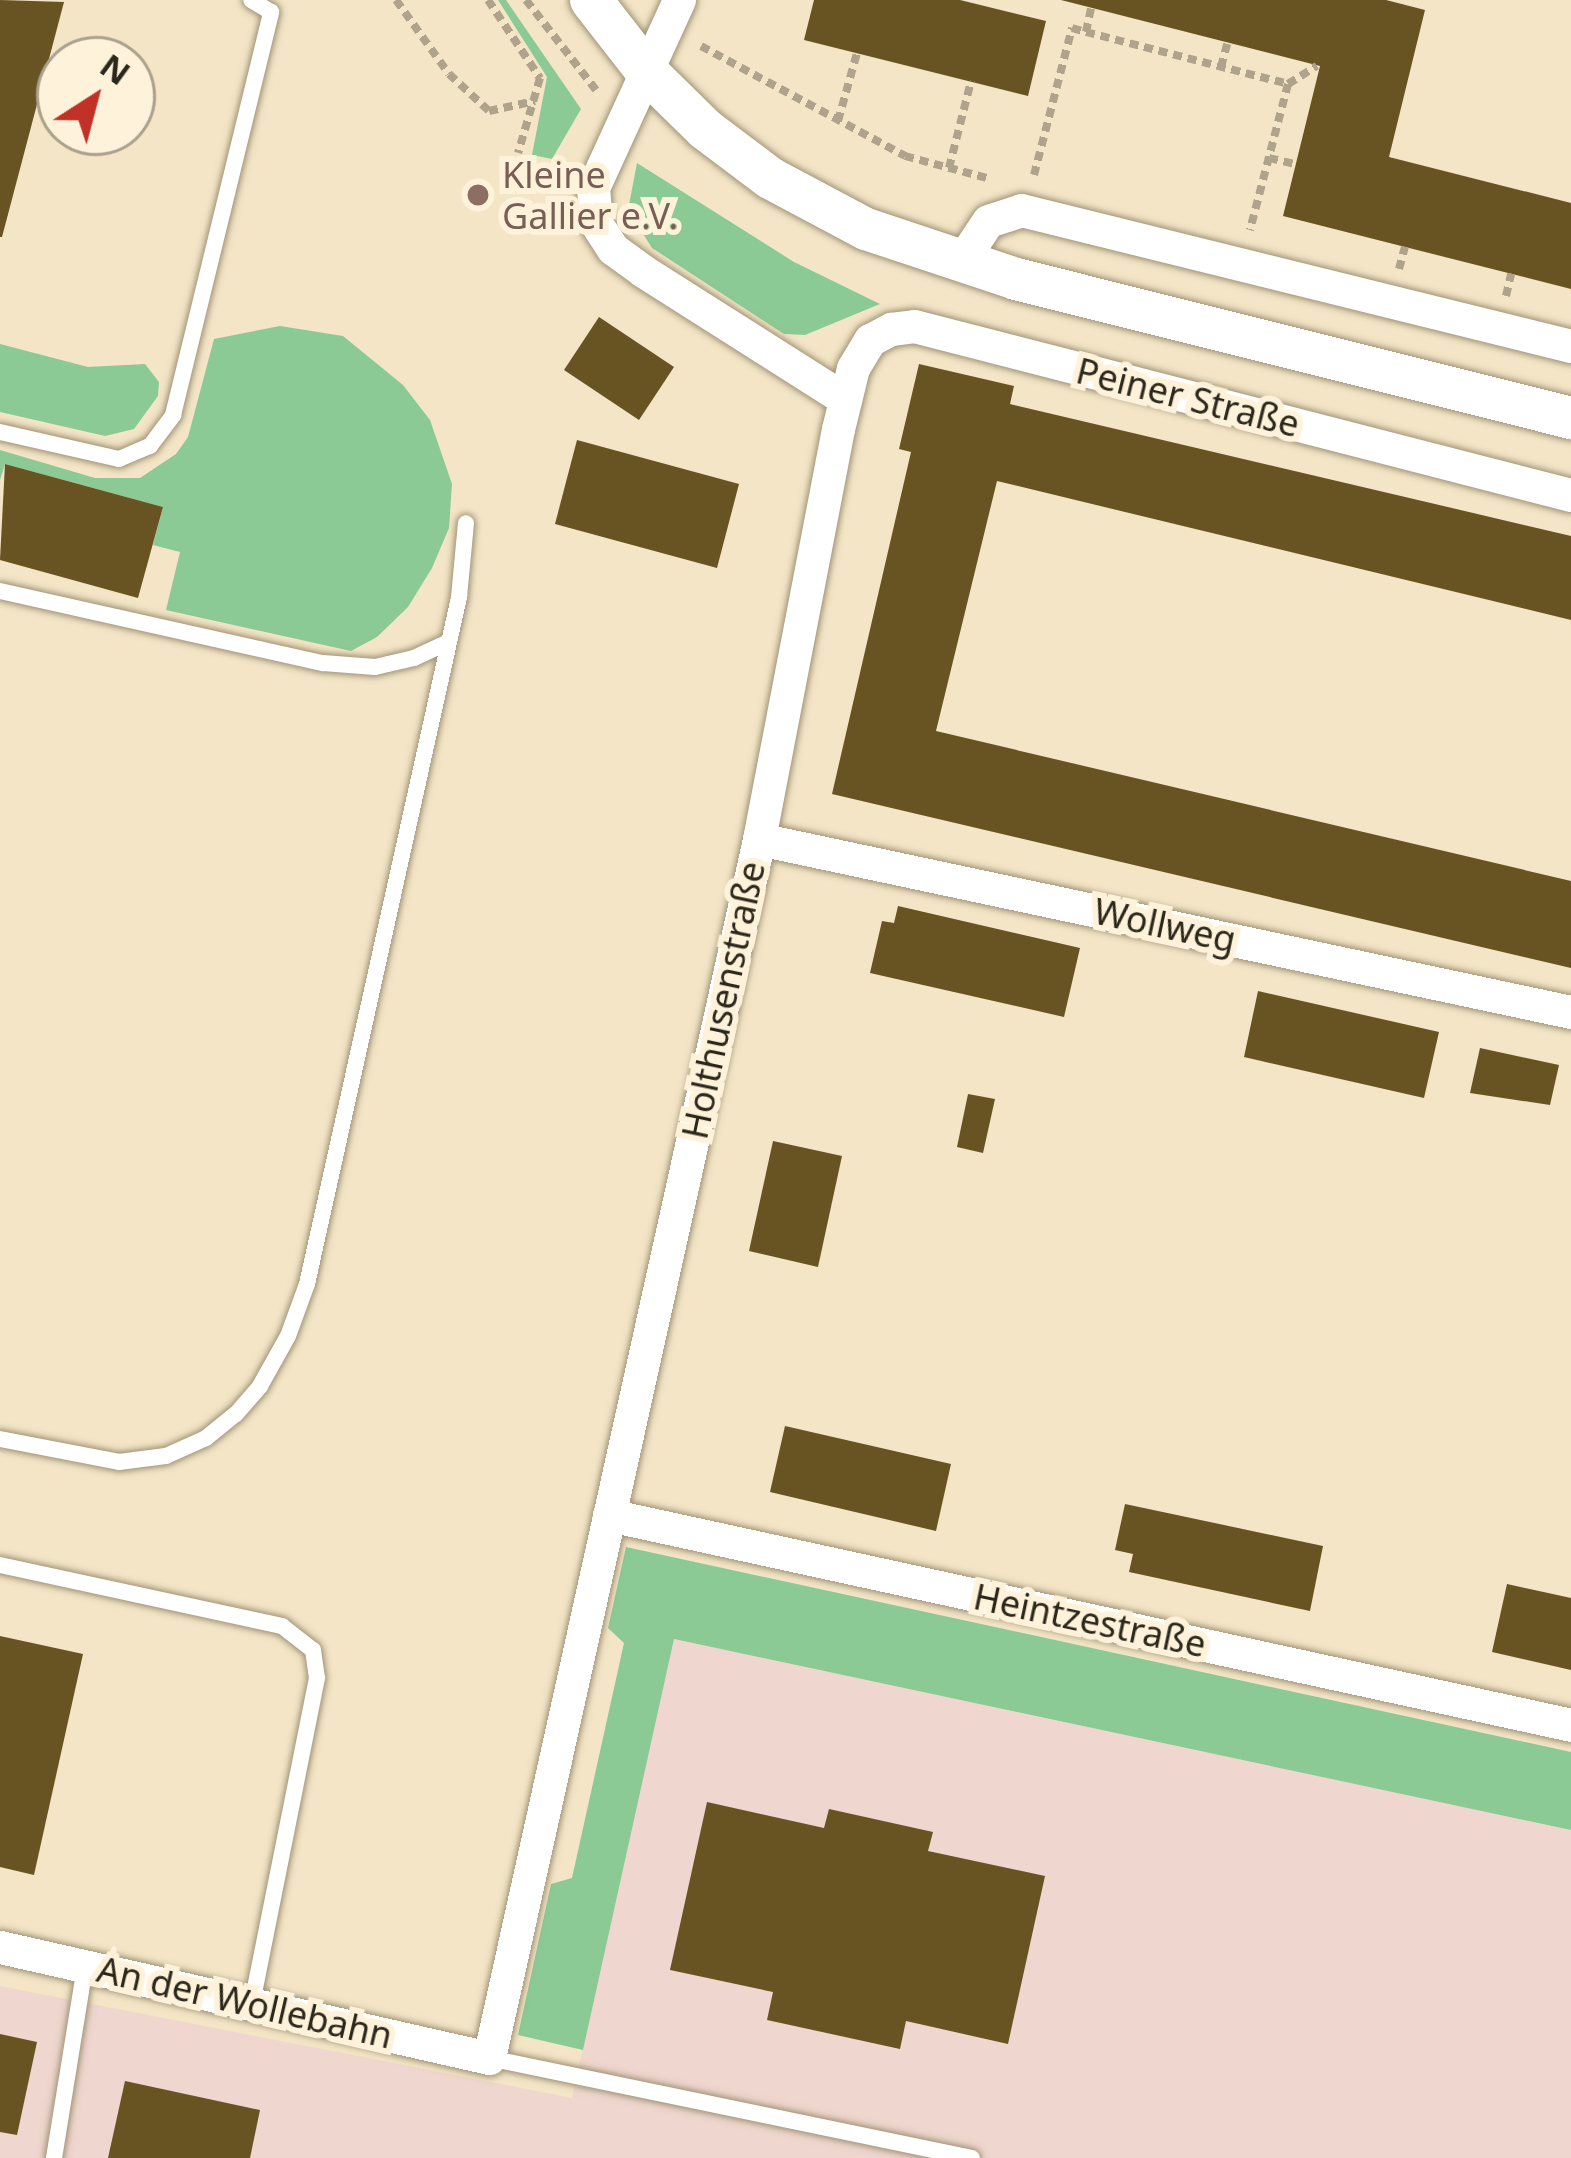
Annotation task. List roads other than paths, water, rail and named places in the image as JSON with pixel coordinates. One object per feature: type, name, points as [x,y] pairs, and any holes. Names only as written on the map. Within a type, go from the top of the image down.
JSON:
[{"type":"street","name":"Peiner Straße","points":[[591,0],[647,72],[705,129],[770,178],[866,229],[960,263],[1571,418]]},
{"type":"street","points":[[673,13],[629,120],[593,188],[596,223],[613,250],[845,399]]},
{"type":"street","points":[[960,263],[988,221],[1026,200],[1571,346]]},
{"type":"street","name":"Peiner Straße","points":[[845,399],[853,368],[870,340],[891,328],[914,326],[1571,495]]},
{"type":"street","name":"Holthusenstraße","points":[[489,2058],[759,839],[845,399]]},
{"type":"street","name":"Wollweg","points":[[759,839],[1571,1012]]},
{"type":"street","name":"Heintzestraße","points":[[609,1515],[1571,1725]]},
{"type":"street","name":"An der Wollebahn","points":[[0,1948],[489,2058]]},
{"type":"lane","points":[[0,432],[119,459],[150,446],[172,415],[272,12],[251,0]]},
{"type":"lane","points":[[0,1439],[86,1458],[145,1461],[206,1438],[260,1387],[307,1284],[448,642],[466,523]]},
{"type":"lane","points":[[0,591],[323,663],[375,667],[414,658],[448,642]]},
{"type":"lane","points":[[0,1565],[282,1626],[314,1650],[317,1678],[252,2004]]},
{"type":"lane","points":[[54,2158],[85,1966]]},
{"type":"lane","points":[[489,2058],[972,2158]]},
{"type":"place","name":"Kleine Gallier e.V.","points":[[478,195]]}]
